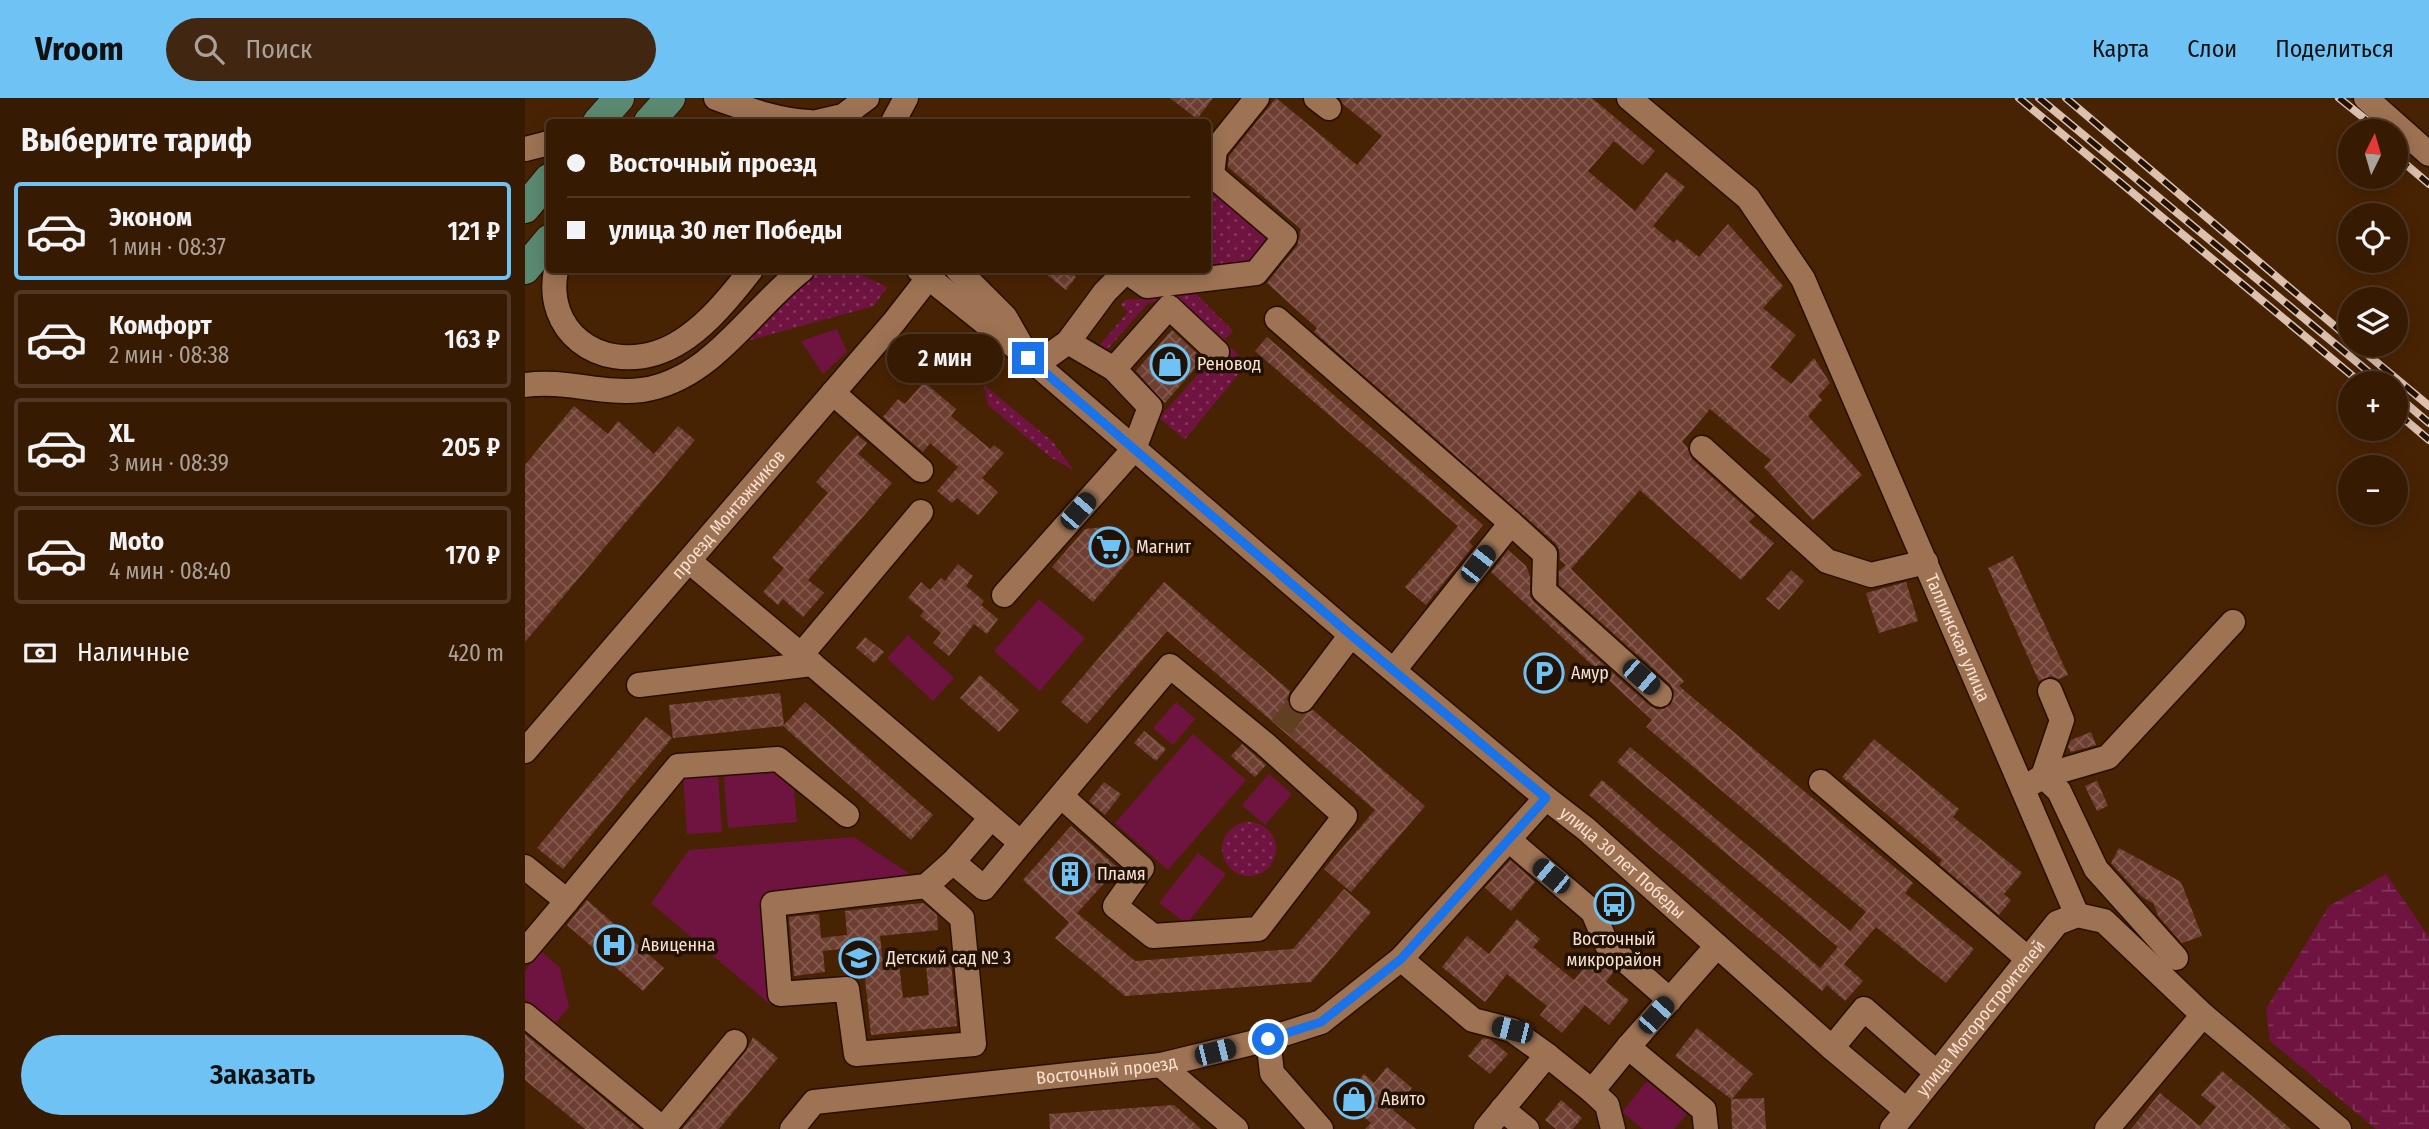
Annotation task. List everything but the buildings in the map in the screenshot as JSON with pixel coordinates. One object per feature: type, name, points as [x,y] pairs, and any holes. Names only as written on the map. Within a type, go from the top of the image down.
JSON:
[{"type":"main road","points":[[652,119],[670,98]]},
{"type":"main road","points":[[525,208],[546,183]]},
{"type":"main road","points":[[525,269],[546,244]]},
{"type":"street","points":[[830,119],[843,116],[867,98]]},
{"type":"street","points":[[895,119],[906,98]]},
{"type":"street","points":[[1211,172],[1215,150],[1257,98]]},
{"type":"street","name":"Таллинская улица","points":[[1629,98],[1748,198],[1803,279],[2077,915]]},
{"type":"street","points":[[2365,98],[2429,153]]},
{"type":"street","points":[[723,110],[763,114],[782,119]]},
{"type":"street","points":[[525,149],[546,144]]},
{"type":"street","points":[[1130,273],[1147,286],[1256,273],[1285,237],[1211,178]]},
{"type":"street","points":[[556,273],[554,304],[568,333],[597,352],[630,358],[657,353],[685,338],[717,310],[748,273]]},
{"type":"street","points":[[525,385],[560,384],[609,392],[644,390],[678,380],[718,351],[799,273]]},
{"type":"street","name":"улица 30 лет Победы","points":[[924,273],[1351,635],[1586,829],[1832,1048],[1899,1120]]},
{"type":"street","name":"проезд Монтажников","points":[[525,751],[894,323],[924,273]]},
{"type":"street","points":[[961,273],[1005,317],[1032,362],[1068,342],[1105,292],[1123,273]]},
{"type":"street","points":[[1114,369],[1169,307],[1217,352]]},
{"type":"street","points":[[1277,319],[1545,554],[1544,591],[1660,695]]},
{"type":"street","points":[[1004,595],[1134,449],[1150,407],[1114,369],[1068,342]]},
{"type":"street","points":[[833,393],[921,470]]},
{"type":"street","points":[[1702,448],[1827,561],[1871,575],[1926,562]]},
{"type":"street","points":[[639,685],[806,659],[921,512]]},
{"type":"street","points":[[1394,670],[1511,523]]},
{"type":"street","points":[[689,561],[1021,843]]},
{"type":"street","points":[[2023,791],[2043,776],[2108,757],[2233,622]]},
{"type":"street","points":[[1302,700],[1351,635]]},
{"type":"street","points":[[953,862],[984,888],[1021,843],[1170,666],[1273,736],[1345,816],[1258,929],[1153,936],[1115,906],[1142,868],[1061,796]]},
{"type":"street","points":[[2043,776],[2063,720],[2050,691]]},
{"type":"street","points":[[525,951],[678,766],[778,759],[847,815]]},
{"type":"street","points":[[2043,776],[2060,792],[2097,869],[2176,958]]},
{"type":"street","points":[[1821,782],[2028,959]]},
{"type":"street","name":"Восточный проезд","points":[[792,1129],[814,1102],[1161,1065],[1268,1039],[1321,1022],[1401,959],[1546,798]]},
{"type":"street","points":[[926,887],[962,918],[974,1044],[856,1054],[846,989],[780,994],[773,904],[926,887],[953,862],[991,818]]},
{"type":"street","points":[[1509,840],[1593,912],[1607,945],[1670,1000]]},
{"type":"street","points":[[525,867],[567,901]]},
{"type":"street","points":[[2077,915],[2104,921],[2203,1015],[2339,1129]]},
{"type":"street","name":"улица Моторостроителей","points":[[1899,1120],[2057,923],[2077,915]]},
{"type":"street","points":[[1592,1091],[1717,946]]},
{"type":"street","points":[[1401,959],[1473,1020],[1512,1030],[1592,1091],[1607,1105],[1613,1129]]},
{"type":"street","points":[[1832,1048],[1864,1009],[1937,1073]]},
{"type":"street","points":[[525,1015],[663,1129],[735,1042]]},
{"type":"street","points":[[2107,1129],[2203,1015]]},
{"type":"street","points":[[1268,1039],[1272,1073],[1321,1129]]},
{"type":"street","points":[[1628,1047],[1705,1110],[1706,1129]]},
{"type":"street","points":[[1486,1129],[1547,1055]]},
{"type":"street","points":[[1161,1065],[1236,1129]]},
{"type":"street","points":[[1502,1109],[1527,1129]]},
{"type":"green space","points":[[1211,195],[1221,197],[1272,243],[1256,264],[1211,271]]},
{"type":"green space","points":[[819,273],[858,273],[887,287],[874,306],[739,343],[803,281]]},
{"type":"green space","points":[[1152,273],[1192,273],[1158,277]]},
{"type":"green space","points":[[1196,294],[1233,331],[1224,340],[1174,298],[1148,303],[1105,352],[1099,350],[1099,346],[1128,312],[1121,305],[1125,300]]},
{"type":"green space","points":[[837,329],[847,352],[823,374],[801,341]]},
{"type":"green space","points":[[1226,343],[1247,364],[1185,439],[1159,418]]},
{"type":"green space","points":[[984,385],[1053,442],[1074,471],[1049,456],[988,405]]},
{"type":"green space","points":[[1039,599],[1085,638],[1040,691],[994,651]]},
{"type":"green space","points":[[908,635],[954,678],[933,701],[887,658]]},
{"type":"green space","points":[[1176,702],[1195,719],[1173,745],[1153,728]]},
{"type":"green space","points":[[1193,734],[1246,780],[1168,870],[1115,823]]},
{"type":"green space","points":[[764,762],[793,781],[797,822],[728,828],[723,766]]},
{"type":"green space","points":[[718,774],[722,832],[687,834],[683,776]]},
{"type":"green space","points":[[1269,774],[1292,794],[1265,825],[1242,805]]},
{"type":"green space","points":[[1249,822],[1268,830],[1276,849],[1268,868],[1249,876],[1230,868],[1222,849],[1230,830]]},
{"type":"green space","points":[[854,837],[916,878],[768,899],[771,1005],[651,903],[689,850]]},
{"type":"green space","points":[[1198,853],[1226,874],[1187,924],[1159,903]]},
{"type":"green space","points":[[2386,874],[2429,937],[2429,1129],[2376,1129],[2270,1041],[2266,1009],[2329,906]]},
{"type":"green space","points":[[541,951],[560,968],[569,1007],[554,1025],[525,999],[525,971]]},
{"type":"green space","points":[[1647,1081],[1687,1114],[1674,1129],[1643,1129],[1622,1112]]},
{"type":"tunnel","points":[[1281,728],[1302,700]]},
{"type":"railway","points":[[2019,98],[2347,371]]},
{"type":"railway","points":[[2039,98],[2368,371]]},
{"type":"railway","points":[[2066,98],[2338,329]]},
{"type":"railway","points":[[2339,98],[2365,119]]},
{"type":"railway","points":[[2408,166],[2429,184]]},
{"type":"railway","points":[[2370,357],[2429,406]]},
{"type":"railway","points":[[2408,405],[2429,423]]},
{"type":"railway","points":[[2408,422],[2429,440]]},
{"type":"place","name":"Реновод","points":[[1170,364]]},
{"type":"place","name":"Магнит","points":[[1109,547]]},
{"type":"place","name":"Амур","points":[[1544,673]]},
{"type":"place","name":"Пламя","points":[[1070,874]]},
{"type":"place","name":"Восточный микрорайон","points":[[1614,904]]},
{"type":"place","name":"Авиценна","points":[[614,945]]},
{"type":"place","name":"Детский сад № 3","points":[[859,958]]},
{"type":"place","name":"Авито","points":[[1354,1099]]},
{"type":"route","points":[[1028,358],[1546,798],[1401,959],[1321,1022],[1268,1039]]}]
